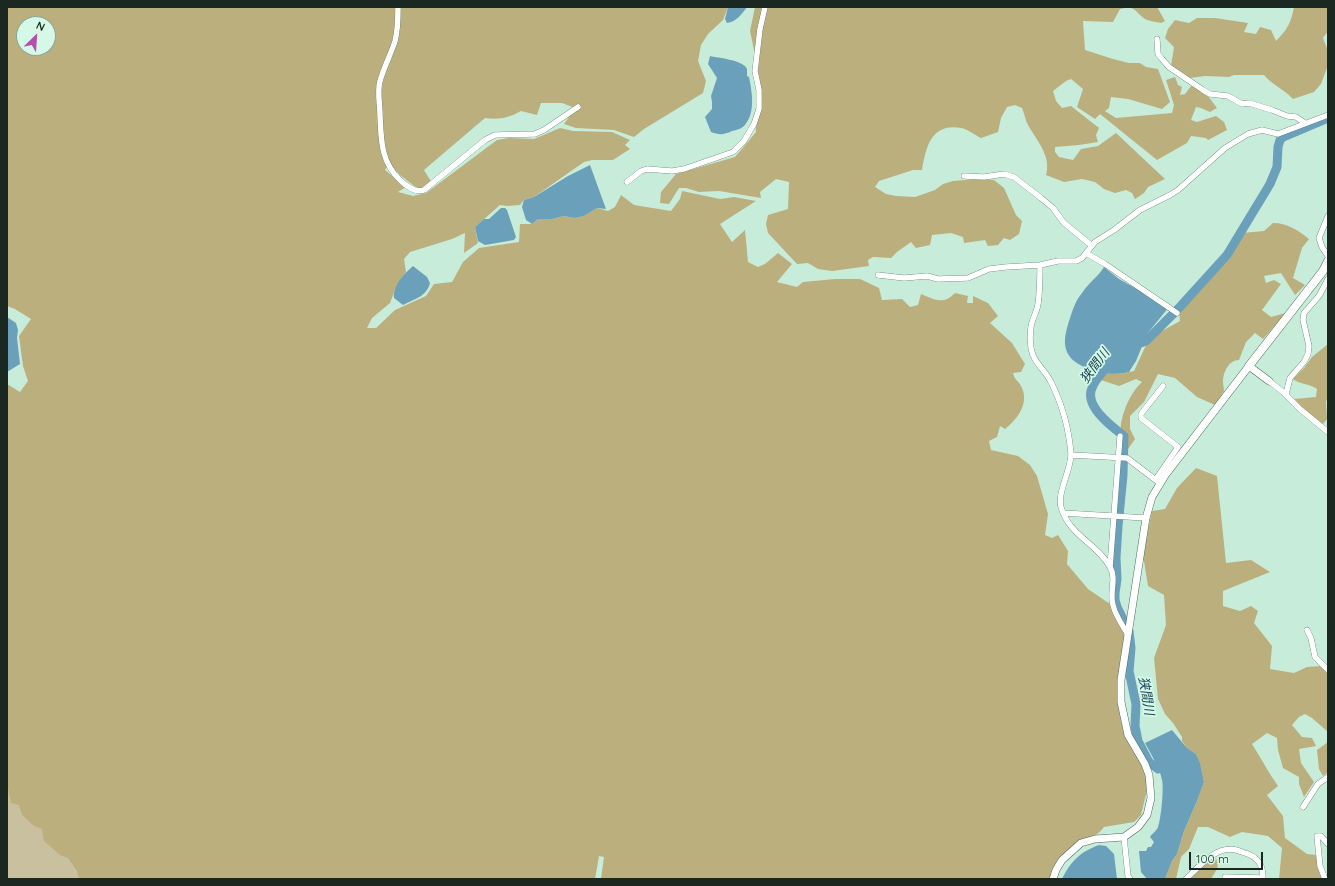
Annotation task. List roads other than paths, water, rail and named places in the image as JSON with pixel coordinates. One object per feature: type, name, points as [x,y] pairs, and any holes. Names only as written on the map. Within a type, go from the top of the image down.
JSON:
[{"type":"main road","points":[[1249,366],[1323,271],[1328,261]]},
{"type":"street","points":[[398,7],[398,22],[395,40],[379,82],[380,135],[382,149],[388,165],[396,176],[412,189],[418,192],[424,190],[485,140],[495,136],[535,134],[544,130],[578,107]]},
{"type":"street","points":[[627,182],[641,171],[647,169],[672,171],[684,169],[712,160],[733,152],[744,141],[754,124],[759,110],[759,90],[755,71],[760,29],[765,7]]},
{"type":"street","points":[[1157,40],[1158,54],[1169,67],[1210,94],[1228,96],[1242,104],[1249,103],[1286,116],[1296,117],[1305,123]]},
{"type":"street","points":[[878,275],[904,278],[927,276],[938,279],[968,278],[989,269],[1040,265],[1058,261],[1076,261],[1082,258],[1091,245],[1140,210],[1170,195],[1225,148],[1248,134],[1262,130],[1278,134],[1328,114]]},
{"type":"street","points":[[964,176],[984,177],[1004,174],[1014,178],[1053,208],[1064,223],[1091,245]]},
{"type":"street","points":[[1328,216],[1320,238],[1322,247],[1328,256]]},
{"type":"street","points":[[1086,253],[1105,264],[1177,313]]},
{"type":"street","points":[[1040,265],[1038,305],[1031,327],[1031,348],[1035,360],[1050,380],[1060,404],[1068,431],[1071,455],[1070,465],[1060,504],[1070,527],[1104,559],[1110,567],[1114,578],[1112,592],[1113,606],[1128,635]]},
{"type":"street","points":[[1286,394],[1290,378],[1304,362],[1308,354],[1309,346],[1303,320],[1304,313],[1319,296],[1328,279]]},
{"type":"street","points":[[1158,482],[1166,474],[1249,366],[1286,394],[1301,410],[1328,432]]},
{"type":"street","points":[[1054,879],[1056,870],[1062,860],[1081,844],[1095,839],[1124,837],[1138,827],[1147,815],[1151,798],[1149,775],[1145,764],[1128,735],[1121,702],[1121,680],[1146,518],[1158,482],[1178,446],[1141,418],[1141,414],[1163,386]]},
{"type":"street","points":[[1110,567],[1120,436]]},
{"type":"street","points":[[1071,455],[1127,458],[1158,482]]},
{"type":"street","points":[[1063,513],[1146,518]]},
{"type":"street","points":[[1306,630],[1311,638],[1315,657],[1328,670]]},
{"type":"street","points":[[1304,807],[1318,784],[1328,777]]},
{"type":"street","points":[[1325,879],[1320,866],[1317,836],[1321,836],[1328,844]]},
{"type":"street","points":[[1124,837],[1128,876],[1130,879]]},
{"type":"street","points":[[1186,879],[1212,855],[1222,851],[1235,850],[1253,856],[1260,863],[1263,879],[1225,878]]},
{"type":"water","points":[[728,7],[747,7],[736,20],[727,23],[725,19]]},
{"type":"water","points":[[710,56],[741,63],[747,69],[747,76],[749,77],[752,96],[752,109],[748,121],[741,128],[724,134],[711,132],[705,117],[712,109],[711,96],[717,78],[708,64]]},
{"type":"water","points":[[590,165],[606,209],[597,208],[584,216],[575,218],[564,216],[552,219],[538,219],[532,224],[526,220],[522,207],[524,200],[534,197],[568,176]]},
{"type":"water","points":[[501,208],[505,208],[507,210],[516,237],[514,240],[485,245],[478,241],[475,227],[484,219],[489,219]]},
{"type":"water","points":[[413,266],[427,277],[430,283],[423,294],[403,305],[394,298],[395,289],[403,276]]},
{"type":"water","points":[[1104,267],[1119,279],[1169,307],[1147,334],[1136,361],[1129,372],[1118,374],[1106,373],[1084,367],[1076,363],[1071,358],[1065,346],[1066,333],[1076,302],[1084,289]]},
{"type":"water","points":[[7,317],[16,323],[18,330],[17,338],[20,364],[7,372]]},
{"type":"water","points":[[1172,730],[1187,748],[1196,754],[1200,763],[1204,782],[1184,831],[1177,854],[1172,861],[1165,879],[1147,879],[1141,872],[1139,851],[1146,851],[1154,842],[1150,837],[1157,829],[1159,823],[1163,790],[1160,772],[1145,743]]},
{"type":"water","points":[[1099,845],[1106,846],[1114,854],[1117,879],[1062,879],[1069,867],[1081,854]]},
{"type":"waterway","name":"狭間川","points":[[1132,346],[1146,341],[1178,309],[1227,255],[1270,184],[1277,167],[1278,147],[1280,140],[1283,137],[1328,118]]},
{"type":"waterway","name":"狭間川","points":[[1110,363],[1095,381],[1091,395],[1092,402],[1100,415],[1124,436],[1123,475],[1116,558],[1117,579],[1115,600],[1129,631],[1131,648],[1129,671],[1136,704],[1135,726],[1138,741],[1149,762],[1158,769]]}]
